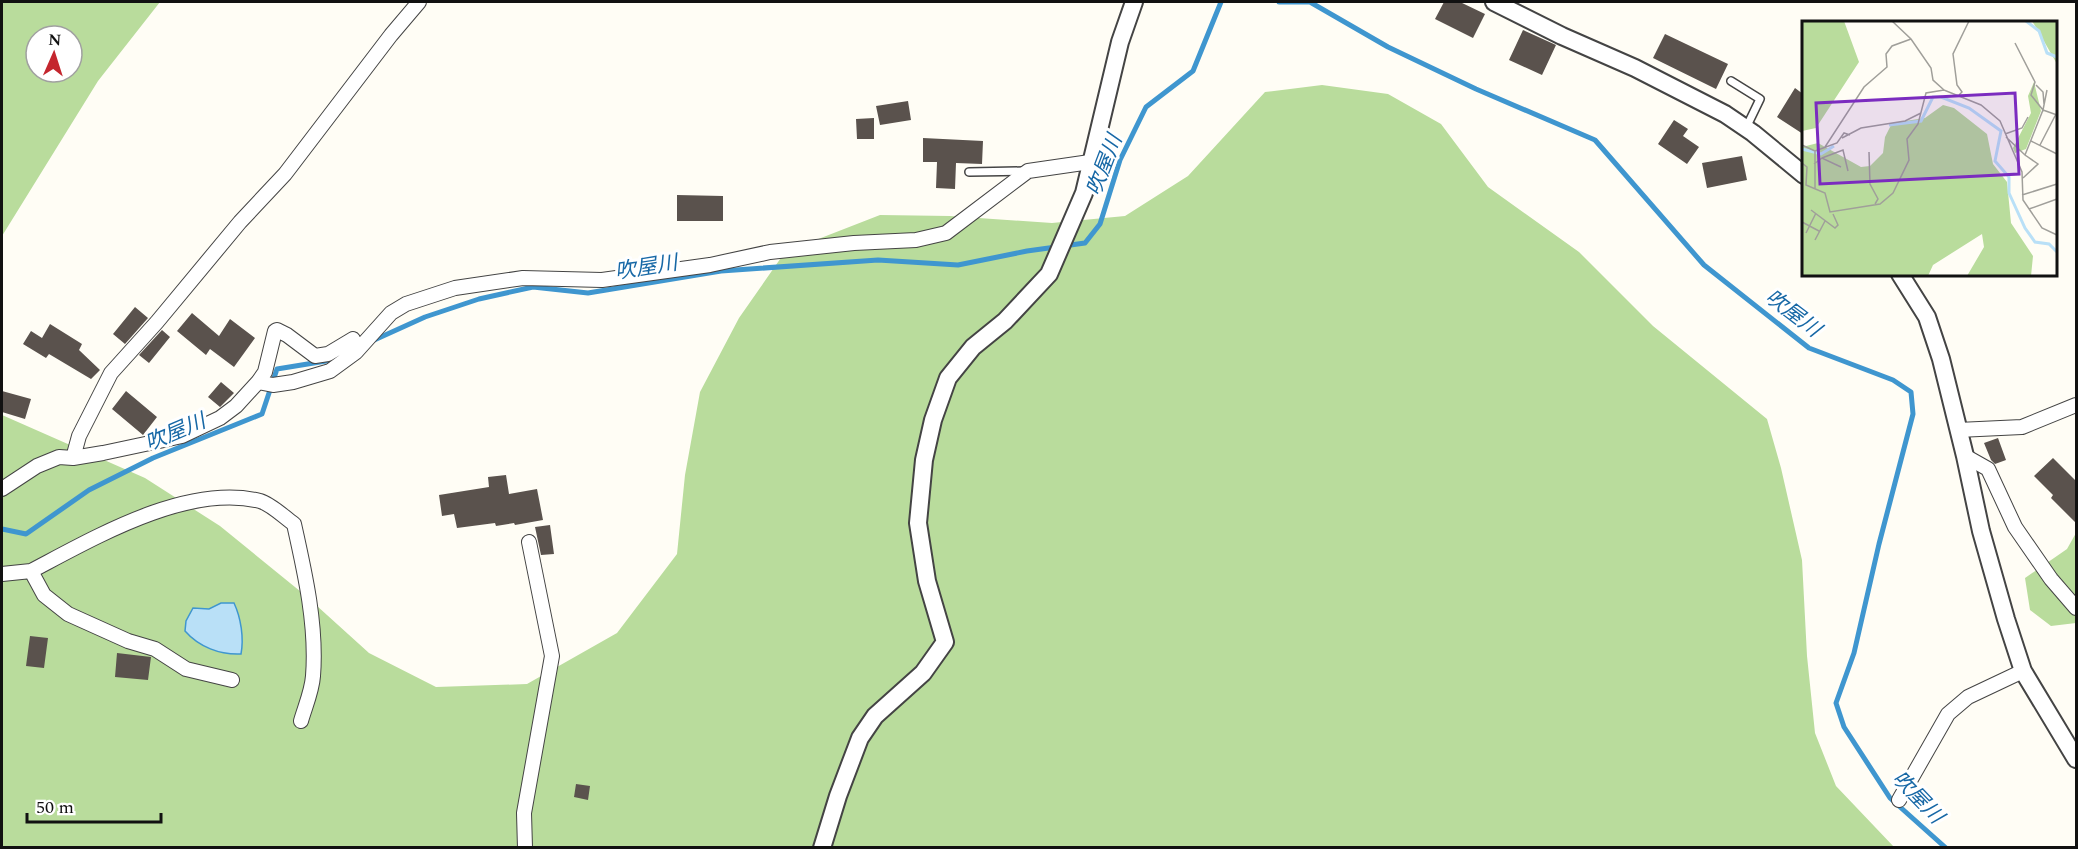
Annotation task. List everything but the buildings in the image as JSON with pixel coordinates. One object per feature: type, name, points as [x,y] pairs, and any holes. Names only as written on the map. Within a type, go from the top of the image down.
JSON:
[{"type":"street","points":[[74,458],[79,436],[111,373],[157,322],[240,222],[285,174],[391,35],[419,2]]},
{"type":"street","points":[[822,848],[838,796],[860,738],[875,716],[923,673],[945,642],[927,580],[918,523],[924,460],[933,420],[948,378],[973,346],[1005,321],[1049,274],[1084,194],[1120,42],[1134,2]]},
{"type":"street","points":[[1494,2],[1562,36],[1635,68],[1725,114],[1746,128],[1802,174]]},
{"type":"street","points":[[258,382],[273,385],[293,382],[330,371],[356,352],[391,313],[406,304],[454,288],[523,278],[602,280],[710,265],[770,252],[854,243],[916,240],[946,233],[1028,171],[1090,162]]},
{"type":"street","points":[[1900,276],[1927,317],[1941,360],[1984,542],[2023,671],[2076,759]]},
{"type":"street","points":[[2,489],[37,466],[59,457],[74,458],[182,436],[220,418],[236,406],[265,372],[277,330],[287,334],[315,356],[328,354],[353,339]]},
{"type":"street","points":[[1958,430],[2022,427],[2076,405]]},
{"type":"street","points":[[1965,456],[1988,470],[2015,527],[2050,579],[2076,608]]},
{"type":"street","points":[[2,574],[31,571],[110,531],[163,509],[216,496],[262,501],[294,524],[302,559],[312,626],[313,678],[301,721]]},
{"type":"street","points":[[525,848],[524,813],[552,656],[529,543]]},
{"type":"street","points":[[31,571],[44,595],[68,614],[128,641],[155,649],[186,669],[232,680]]},
{"type":"street","points":[[1899,800],[1948,714],[1968,697],[2023,671]]},
{"type":"lane","points":[[1731,81],[1760,99],[1746,128]]},
{"type":"lane","points":[[969,171],[1028,171]]},
{"type":"green space","points":[[2,2],[160,2],[98,81],[2,236]]},
{"type":"green space","points":[[1322,85],[1388,94],[1441,124],[1488,187],[1579,252],[1653,326],[1767,419],[1802,560],[1807,656],[1815,733],[1836,786],[1894,847],[2,847],[2,415],[145,478],[220,526],[306,596],[369,653],[436,687],[527,684],[617,633],[677,554],[685,475],[700,392],[739,318],[785,252],[880,215],[950,216],[1052,223],[1125,216],[1188,176],[1265,92]]},
{"type":"green space","points":[[2076,533],[2076,623],[2051,626],[2030,610],[2025,578],[2067,549]]},
{"type":"water","points":[[221,603],[234,603],[242,635],[241,654],[210,649],[185,631],[186,621],[193,608],[209,609]]},
{"type":"waterway","name":"吹屋川","points":[[372,341],[425,317],[479,299],[533,287],[588,293],[721,271],[878,260],[958,265],[1027,251],[1085,243],[1100,224],[1120,160],[1146,107],[1193,71],[1221,2]]},
{"type":"waterway","name":"吹屋川","points":[[1279,2],[1310,2],[1388,47],[1476,89],[1595,140],[1704,265],[1809,348],[1893,380],[1911,392],[1913,414],[1879,544],[1854,653],[1836,703],[1844,727],[1890,798],[1946,848]]},
{"type":"waterway","name":"吹屋川","points":[[2,529],[26,534],[89,490],[153,458],[262,414],[277,369],[326,361],[347,352]]}]
